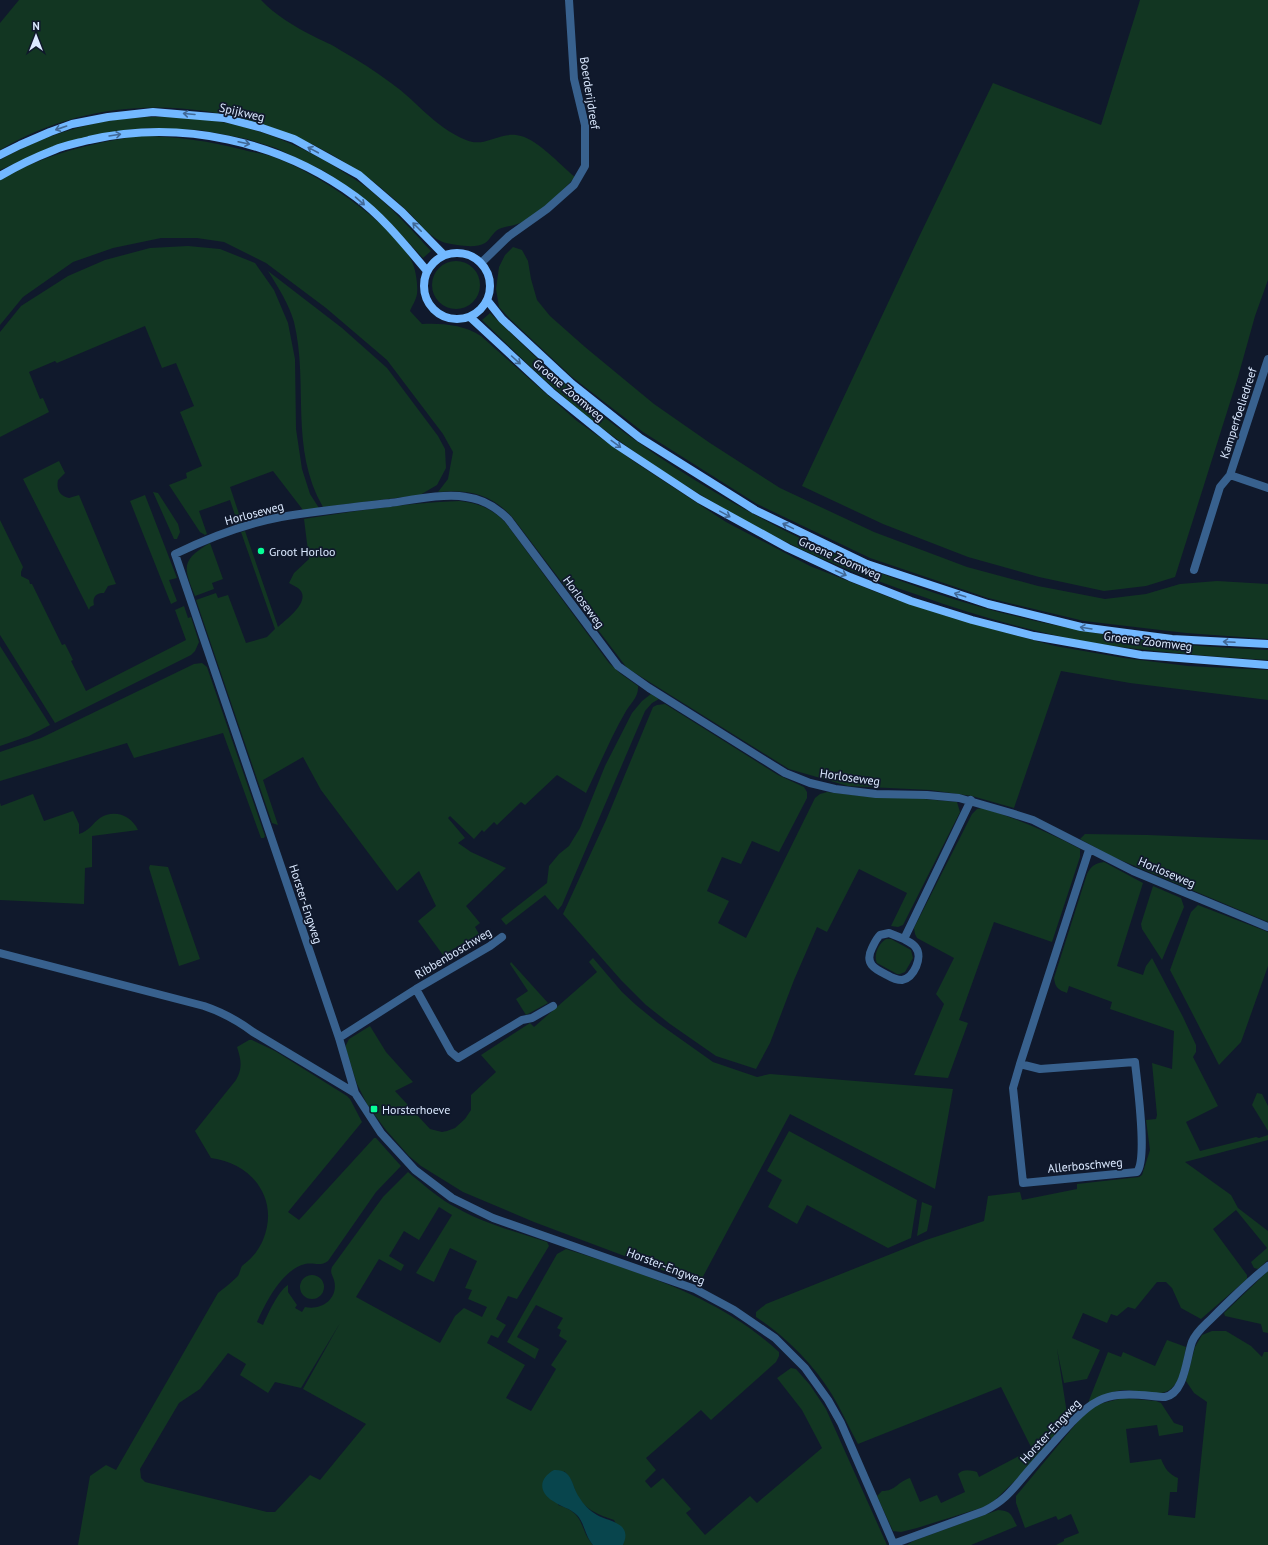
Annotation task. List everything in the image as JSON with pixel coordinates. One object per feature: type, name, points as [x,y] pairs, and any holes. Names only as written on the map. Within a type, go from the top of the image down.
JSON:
[{"type":"main road","name":"Spijkweg","points":[[0,155],[50,132],[72,124],[108,116],[153,112],[224,118],[262,128],[294,139],[358,175],[402,212],[444,255]]},
{"type":"main road","points":[[0,176],[56,149],[120,134],[178,132],[214,136],[254,145],[296,162],[322,175],[356,197],[393,232],[426,271]]},
{"type":"main road","points":[[457,252],[470,255],[481,263],[488,274],[490,287],[487,300],[480,310],[470,317],[460,320],[440,316],[432,309],[426,301],[423,291],[423,281],[426,271],[434,261],[444,255],[457,252]]},
{"type":"main road","name":"Groene Zoomweg","points":[[487,300],[502,319],[572,384],[640,438],[755,510],[867,564],[988,604],[1081,627],[1172,639],[1268,644]]},
{"type":"main road","name":"Groene Zoomweg","points":[[470,317],[551,392],[614,443],[699,499],[788,548],[850,577],[911,601],[972,620],[1034,636],[1141,655],[1268,665]]},
{"type":"street","name":"Boerderijdreef","points":[[481,263],[509,236],[547,209],[574,185],[585,166],[585,125],[574,79],[568,0]]},
{"type":"street","name":"Kamperfoeliedreef","points":[[1194,570],[1220,487],[1230,475],[1268,359]]},
{"type":"street","name":"Kamperfoeliedreef","points":[[1230,475],[1268,488]]},
{"type":"street","name":"Horloseweg","points":[[175,554],[225,533],[281,517],[425,498],[465,496],[483,501],[501,512],[508,519],[618,666],[649,688],[785,773],[822,787],[848,791],[927,795],[971,800],[1033,820],[1089,850],[1133,871],[1268,927]]},
{"type":"street","name":"Horster-Engweg","points":[[175,554],[339,1038],[355,1093],[381,1133],[415,1170],[452,1198],[493,1218],[695,1289],[734,1310],[775,1338],[804,1368],[828,1400],[841,1423],[893,1544],[984,1511],[997,1504],[1010,1494],[1056,1439],[1076,1418],[1090,1405],[1099,1400],[1115,1395],[1171,1396],[1176,1392],[1180,1384],[1192,1342],[1197,1334],[1224,1305],[1268,1266]]},
{"type":"street","points":[[904,939],[971,800]]},
{"type":"street","name":"Allerboschweg","points":[[1020,1064],[1040,1069],[1135,1062],[1143,1148],[1140,1168],[1137,1172],[1023,1183],[1013,1088],[1020,1064],[1089,850]]},
{"type":"street","points":[[889,933],[904,939],[912,943],[918,952],[919,960],[909,976],[900,980],[895,979],[875,969],[870,963],[869,954],[880,935],[889,933]]},
{"type":"street","name":"Ribbenboschweg","points":[[339,1038],[416,989],[490,946],[502,937]]},
{"type":"street","name":"Horster-Engweg","points":[[0,953],[204,1006],[221,1012],[355,1093]]},
{"type":"street","name":"Ribbenboschweg","points":[[416,989],[451,1052],[458,1058],[522,1020],[532,1018],[554,1006]]},
{"type":"shaded area","points":[[19,0],[261,0],[272,11],[292,25],[334,46],[379,74],[401,90],[435,121],[455,135],[472,142],[485,141],[509,135],[524,137],[547,152],[575,177],[549,203],[526,220],[518,224],[499,229],[487,242],[481,245],[466,246],[440,241],[428,233],[404,208],[374,182],[328,152],[283,132],[236,117],[188,109],[140,108],[92,114],[45,128],[0,150],[0,23]]},
{"type":"shaded area","points":[[1140,0],[1268,0],[1268,280],[1255,316],[1238,377],[1175,577],[1146,586],[1104,591],[1039,577],[968,557],[883,524],[802,486],[993,83],[1101,125]]},
{"type":"shaded area","points":[[147,117],[188,118],[221,122],[241,126],[278,138],[296,146],[331,165],[368,189],[395,212],[431,251],[423,258],[392,225],[360,195],[324,171],[276,148],[247,139],[200,130],[149,128],[107,133],[56,146],[0,170],[0,160],[38,141],[65,131],[107,121]]},
{"type":"shaded area","points":[[139,136],[192,140],[264,154],[285,161],[327,184],[370,215],[404,248],[413,264],[417,283],[415,301],[410,311],[422,324],[438,324],[460,327],[468,329],[481,336],[577,421],[636,463],[726,522],[810,566],[891,598],[959,620],[1055,646],[1124,658],[1188,666],[1268,670],[1268,700],[1130,683],[1061,671],[1014,808],[972,796],[930,790],[848,786],[789,769],[627,668],[513,518],[497,503],[479,495],[460,491],[438,492],[448,479],[453,452],[443,434],[387,360],[326,308],[266,263],[224,242],[197,238],[161,238],[113,248],[73,262],[23,297],[0,325],[0,180],[16,171],[67,151],[103,142]]},
{"type":"shaded area","points":[[188,246],[220,249],[255,263],[274,290],[288,323],[295,359],[296,429],[302,469],[310,494],[319,508],[303,510],[273,471],[230,487],[242,523],[238,524],[230,500],[199,511],[207,534],[205,535],[200,532],[169,485],[187,478],[186,473],[202,466],[180,412],[194,406],[176,363],[162,368],[145,326],[57,363],[55,361],[29,372],[40,399],[43,398],[49,412],[0,437],[0,332],[21,306],[68,276],[105,260],[150,248]]},
{"type":"shaded area","points":[[513,247],[522,250],[528,261],[537,300],[550,316],[654,404],[710,443],[780,488],[874,532],[967,567],[1038,586],[1105,599],[1146,594],[1180,584],[1217,581],[1268,584],[1268,639],[1186,633],[1084,621],[988,598],[870,558],[757,504],[643,432],[572,377],[511,320],[499,307],[496,289],[499,267],[505,255]]},
{"type":"shaded area","points":[[451,261],[461,261],[470,265],[476,271],[479,276],[479,294],[470,305],[461,309],[451,309],[442,305],[436,299],[432,290],[432,280],[436,271],[442,265]]},
{"type":"shaded area","points":[[268,271],[342,328],[387,368],[438,436],[445,449],[446,468],[437,485],[420,495],[323,507],[313,485],[306,462],[301,416],[298,345],[294,322],[286,302]]},
{"type":"shaded area","points":[[490,313],[581,398],[613,424],[667,462],[722,497],[780,528],[840,556],[900,581],[963,602],[1026,619],[1090,632],[1156,642],[1268,650],[1268,660],[1156,651],[1088,642],[1045,633],[981,616],[939,602],[875,580],[812,554],[772,535],[715,504],[610,434],[560,394],[482,320]]},
{"type":"shaded area","points":[[59,461],[65,473],[58,480],[58,490],[63,496],[69,498],[79,495],[116,584],[108,586],[104,593],[99,593],[95,596],[94,605],[90,607],[89,610],[23,479]]},
{"type":"shaded area","points":[[153,492],[158,493],[178,524],[180,532],[177,539],[174,539]]},
{"type":"shaded area","points":[[145,495],[177,578],[169,580],[177,601],[171,604],[130,501]]},
{"type":"shaded area","points":[[459,501],[484,507],[495,513],[505,522],[609,663],[638,686],[638,690],[615,731],[586,793],[557,775],[525,805],[521,802],[497,825],[494,822],[484,832],[482,830],[474,839],[450,816],[448,818],[465,838],[458,843],[471,852],[506,868],[466,906],[480,923],[475,927],[479,934],[443,955],[418,921],[436,906],[419,871],[397,891],[321,790],[303,757],[263,780],[278,825],[272,823],[196,600],[216,593],[218,598],[228,595],[246,643],[267,637],[275,629],[241,532],[245,531],[278,627],[301,604],[302,593],[298,588],[289,583],[294,573],[309,559],[304,519],[401,505]]},
{"type":"shaded area","points":[[0,520],[23,567],[21,576],[29,580],[30,584],[32,584],[62,645],[65,644],[73,660],[71,661],[86,691],[186,640],[175,610],[184,606],[188,618],[191,617],[199,642],[195,651],[191,655],[55,723],[0,635]]},
{"type":"shaded area","points":[[210,543],[223,579],[212,583],[214,589],[195,596],[188,578],[187,565],[194,554]]},
{"type":"shaded area","points":[[0,646],[50,725],[29,736],[0,746]]},
{"type":"shaded area","points":[[202,663],[207,667],[265,836],[264,838],[261,838],[223,733],[134,758],[127,743],[0,781],[0,752],[41,738],[194,664]]},
{"type":"shaded area","points":[[651,694],[659,699],[652,703],[645,711],[562,905],[558,910],[545,895],[506,925],[501,919],[547,883],[549,866],[559,854],[569,846],[580,828],[605,766],[632,713],[642,701]]},
{"type":"shaded area","points":[[665,704],[778,775],[804,787],[807,792],[807,798],[779,852],[752,841],[741,864],[722,857],[707,891],[729,901],[718,923],[746,938],[815,798],[820,794],[827,792],[870,797],[913,798],[957,802],[960,812],[903,925],[898,927],[891,926],[907,893],[859,869],[827,932],[817,927],[794,980],[770,1043],[756,1069],[716,1056],[670,1024],[646,1005],[621,980],[563,914],[607,818],[653,707]]},
{"type":"shaded area","points":[[33,794],[44,821],[73,811],[79,824],[79,834],[88,829],[100,818],[111,814],[127,817],[138,830],[92,836],[92,867],[85,868],[84,904],[0,900],[0,803],[1,806]]},
{"type":"shaded area","points":[[982,808],[1044,831],[1080,849],[1080,857],[1052,942],[994,922],[959,1020],[968,1023],[948,1078],[914,1075],[944,1004],[936,994],[954,958],[917,938],[914,928],[972,814],[977,809]]},
{"type":"shaded area","points":[[1085,834],[1268,840],[1268,922],[1111,856],[1080,839]]},
{"type":"shaded area","points":[[1104,862],[1143,883],[1117,966],[1143,975],[1146,966],[1152,958],[1196,1045],[1196,1052],[1193,1057],[1218,1106],[1186,1122],[1200,1151],[1268,1135],[1268,1140],[1185,1162],[1231,1195],[1238,1208],[1268,1231],[1268,1260],[1258,1269],[1254,1268],[1251,1262],[1267,1248],[1236,1210],[1213,1229],[1247,1275],[1247,1279],[1201,1319],[1181,1308],[1172,1288],[1166,1282],[1157,1282],[1135,1309],[1128,1307],[1117,1316],[1111,1314],[1107,1323],[1083,1313],[1072,1338],[1100,1350],[1087,1379],[1064,1383],[1057,1349],[1068,1420],[1027,1469],[994,1501],[984,1507],[917,1528],[901,1532],[893,1531],[877,1496],[882,1491],[890,1490],[910,1478],[920,1502],[937,1495],[941,1503],[965,1492],[958,1474],[960,1472],[967,1470],[974,1471],[977,1472],[979,1477],[1032,1449],[1001,1387],[858,1444],[835,1399],[824,1382],[798,1351],[778,1333],[756,1317],[756,1312],[766,1304],[926,1240],[984,1221],[988,1196],[1020,1192],[1022,1200],[1077,1189],[1077,1184],[1139,1177],[1142,1175],[1150,1150],[1146,1120],[1156,1119],[1157,1115],[1152,1063],[1172,1069],[1174,1031],[1110,1009],[1112,1002],[1069,986],[1067,993],[1064,992],[1056,986],[1054,978],[1087,874],[1094,865]]},
{"type":"shaded area","points":[[150,865],[168,867],[200,959],[179,966],[149,868]]},
{"type":"shaded area","points":[[1153,886],[1181,898],[1184,907],[1162,960],[1142,929],[1141,924]]},
{"type":"shaded area","points":[[1198,905],[1268,932],[1268,966],[1241,1042],[1219,1065],[1170,970],[1191,912]]},
{"type":"shaded area","points":[[886,939],[891,939],[911,950],[913,958],[905,972],[897,974],[877,963],[877,950],[881,943]]},
{"type":"shaded area","points":[[593,958],[622,992],[636,1005],[658,1023],[713,1062],[757,1077],[770,1074],[953,1089],[935,1189],[790,1114],[699,1284],[534,1222],[463,1192],[421,1166],[409,1156],[386,1130],[368,1106],[357,1084],[346,1049],[349,1039],[370,1026],[386,1052],[413,1082],[395,1091],[430,1129],[442,1132],[447,1131],[455,1128],[465,1119],[471,1110],[471,1095],[496,1072],[481,1055],[530,1023],[534,1027],[597,972],[589,962]]},
{"type":"shaded area","points":[[511,962],[548,1003],[526,1015],[516,999],[528,991],[510,964]]},
{"type":"shaded area","points":[[249,1040],[252,1040],[275,1051],[347,1096],[362,1122],[288,1212],[299,1220],[374,1138],[376,1138],[401,1166],[376,1192],[328,1261],[322,1264],[305,1264],[297,1267],[289,1273],[270,1296],[257,1322],[263,1325],[277,1297],[288,1285],[288,1292],[297,1305],[295,1308],[302,1312],[305,1307],[317,1307],[328,1302],[332,1298],[335,1286],[331,1272],[332,1267],[383,1197],[408,1172],[432,1192],[468,1214],[501,1227],[547,1242],[549,1246],[517,1299],[508,1296],[496,1319],[506,1325],[498,1338],[491,1335],[487,1343],[525,1365],[506,1398],[531,1411],[556,1369],[551,1365],[567,1341],[559,1336],[561,1330],[557,1328],[563,1318],[536,1305],[517,1337],[539,1349],[535,1359],[507,1342],[557,1254],[566,1249],[623,1267],[678,1289],[731,1316],[756,1333],[779,1352],[776,1362],[711,1420],[701,1410],[646,1458],[656,1470],[645,1481],[651,1488],[663,1478],[691,1509],[686,1513],[705,1535],[750,1496],[757,1503],[822,1448],[802,1410],[777,1378],[791,1368],[796,1369],[810,1385],[826,1409],[887,1545],[623,1545],[624,1541],[614,1520],[592,1511],[587,1507],[579,1499],[573,1484],[564,1471],[558,1505],[574,1513],[578,1517],[588,1539],[593,1545],[78,1545],[90,1476],[106,1465],[116,1470],[218,1293],[237,1277],[242,1266],[251,1258],[263,1240],[267,1225],[268,1211],[265,1197],[259,1186],[250,1175],[239,1167],[226,1161],[211,1158],[195,1131],[236,1080],[241,1064],[237,1047]],"holes":[[[439,1207],[452,1215],[416,1273],[434,1282],[450,1248],[477,1261],[465,1288],[472,1290],[468,1299],[487,1307],[482,1317],[464,1308],[455,1316],[440,1343],[356,1297],[379,1259],[401,1271],[404,1265],[389,1256],[404,1231],[419,1240]],[[340,1323],[303,1389],[366,1424],[320,1480],[310,1475],[275,1512],[267,1512],[145,1482],[141,1478],[140,1469],[179,1403],[200,1389],[228,1353],[246,1364],[240,1375],[268,1393],[275,1382],[301,1388]]]},
{"type":"shaded area","points":[[1257,1093],[1262,1094],[1268,1106],[1268,1131],[1252,1105]]},
{"type":"shaded area","points":[[789,1131],[917,1200],[911,1238],[888,1248],[807,1205],[797,1224],[768,1207],[782,1180],[767,1171]]},
{"type":"shaded area","points":[[922,1202],[932,1206],[927,1231],[917,1236]]},
{"type":"shaded area","points":[[1268,1271],[1268,1333],[1263,1332],[1261,1324],[1225,1316],[1224,1313]]},
{"type":"shaded area","points":[[312,1275],[320,1279],[324,1287],[320,1295],[312,1299],[304,1295],[300,1287],[304,1279]]},
{"type":"shaded area","points":[[1212,1331],[1226,1331],[1251,1346],[1262,1357],[1264,1352],[1268,1352],[1268,1545],[1056,1545],[1064,1541],[1064,1539],[1079,1533],[1071,1514],[1058,1520],[1056,1516],[1025,1528],[1016,1503],[1016,1496],[1080,1419],[1099,1404],[1123,1398],[1156,1401],[1161,1403],[1174,1423],[1183,1426],[1183,1432],[1159,1436],[1157,1425],[1126,1429],[1130,1463],[1161,1459],[1167,1470],[1178,1478],[1177,1492],[1170,1492],[1168,1515],[1195,1518],[1207,1402],[1194,1393],[1186,1381],[1195,1347],[1202,1335]]},
{"type":"shaded area","points":[[1167,1340],[1186,1347],[1180,1375],[1177,1382],[1168,1391],[1151,1393],[1123,1390],[1105,1395],[1088,1403],[1108,1352],[1121,1357],[1123,1352],[1155,1366]]},
{"type":"shaded area","points":[[554,1470],[560,1470],[568,1475],[579,1497],[589,1509],[597,1515],[619,1524],[623,1528],[625,1538],[623,1545],[593,1545],[577,1515],[548,1497],[542,1485],[545,1477]]},
{"type":"shaded area","points":[[998,1510],[1008,1512],[1017,1526],[971,1545],[907,1545],[913,1541]]},
{"type":"place","name":"Groot Horloo","points":[[261,551]]},
{"type":"place","name":"Horsterhoeve","points":[[374,1109]]}]
